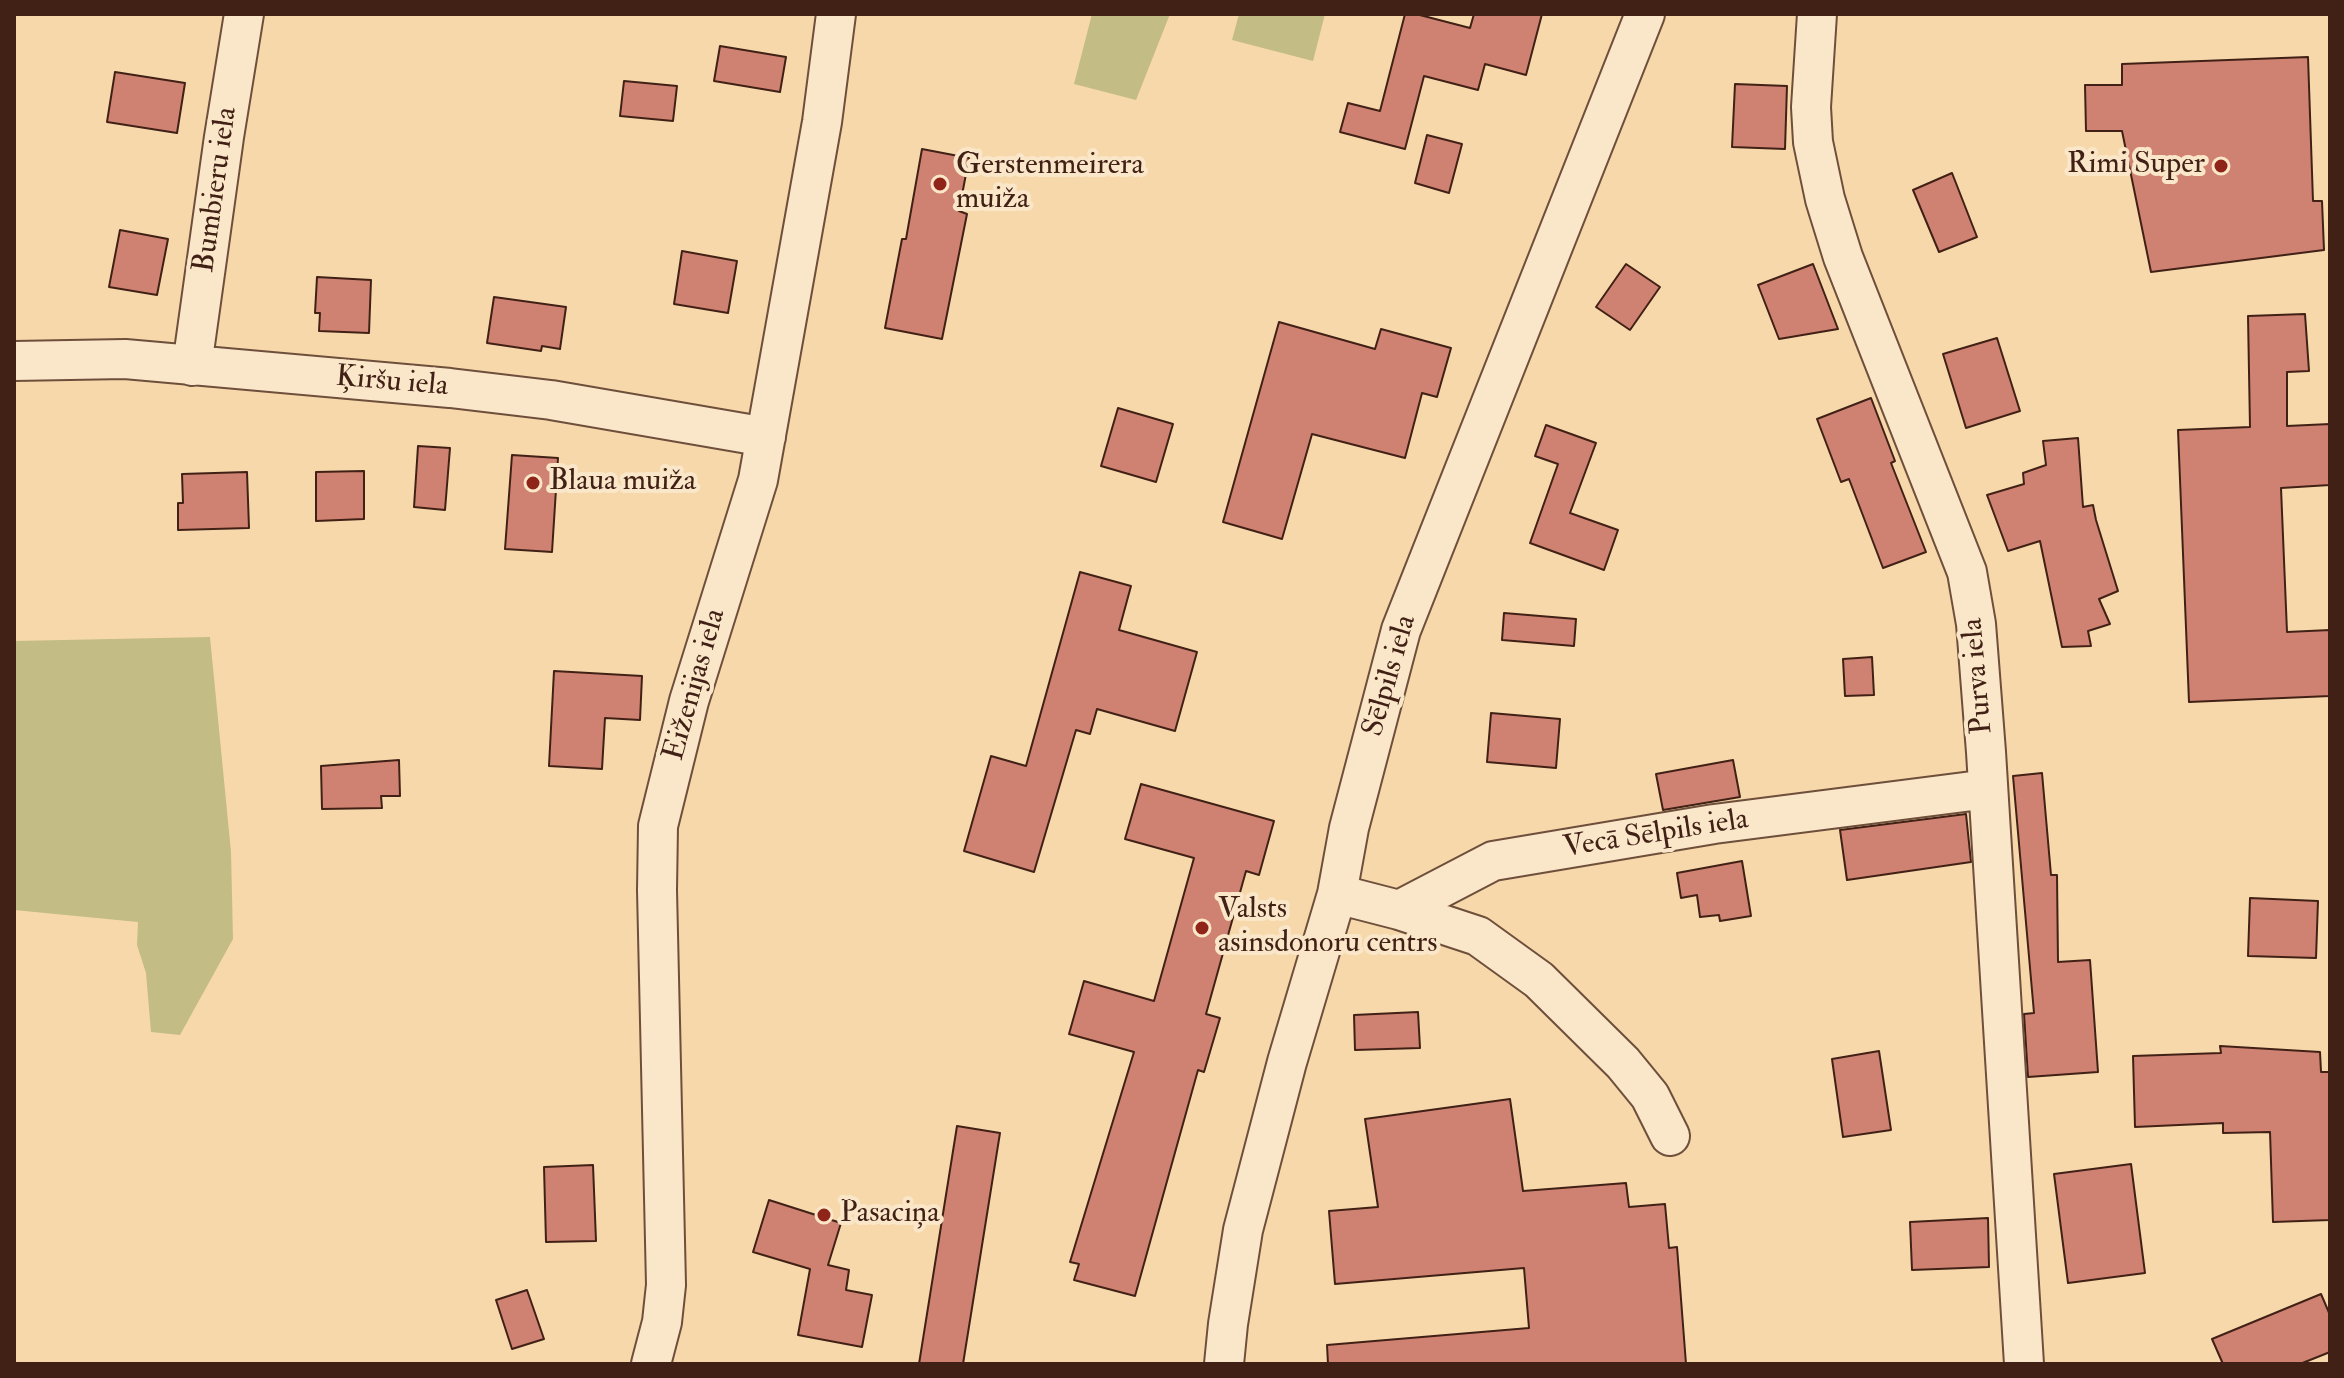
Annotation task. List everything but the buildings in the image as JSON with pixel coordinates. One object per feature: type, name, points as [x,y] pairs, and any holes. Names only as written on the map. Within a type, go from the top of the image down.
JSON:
[{"type":"street","name":"Bumbieru iela","points":[[192,366],[244,14]]},
{"type":"street","name":"Eiženijas iela","points":[[651,1364],[662,1322],[666,1285],[658,826],[689,701],[758,480],[819,136],[836,14]]},
{"type":"street","name":"Sēlpils iela","points":[[1224,1364],[1243,1230],[1287,1062],[1337,894],[1349,828],[1401,630],[1645,14]]},
{"type":"street","name":"Purva iela","points":[[1817,14],[1811,107],[1813,142],[1825,199],[1843,257],[1967,572],[1976,624],[2024,1364]]},
{"type":"street","name":"Ķiršu iela","points":[[14,361],[125,359],[506,394],[766,437]]},
{"type":"street","name":"Vecā Sēlpils iela","points":[[1399,910],[1493,861],[1714,824],[1988,789]]},
{"type":"street","points":[[1337,894],[1478,936],[1539,980],[1623,1063],[1650,1096],[1670,1136]]},
{"type":"shaded area","points":[[1092,14],[1170,14],[1136,100],[1074,84]]},
{"type":"shaded area","points":[[1239,14],[1325,14],[1313,61],[1232,40]]},
{"type":"shaded area","points":[[210,637],[231,852],[233,939],[180,1035],[151,1032],[146,973],[137,945],[138,922],[14,910],[14,641]]},
{"type":"place","name":"Rimi Super","points":[[2221,166]]},
{"type":"place","name":"Gerstenmeirera muiža","points":[[940,184]]},
{"type":"place","name":"Blaua muiža","points":[[533,483]]},
{"type":"place","name":"Valsts asinsdonoru centrs","points":[[1202,928]]},
{"type":"place","name":"Pasaciņa","points":[[824,1215]]}]
